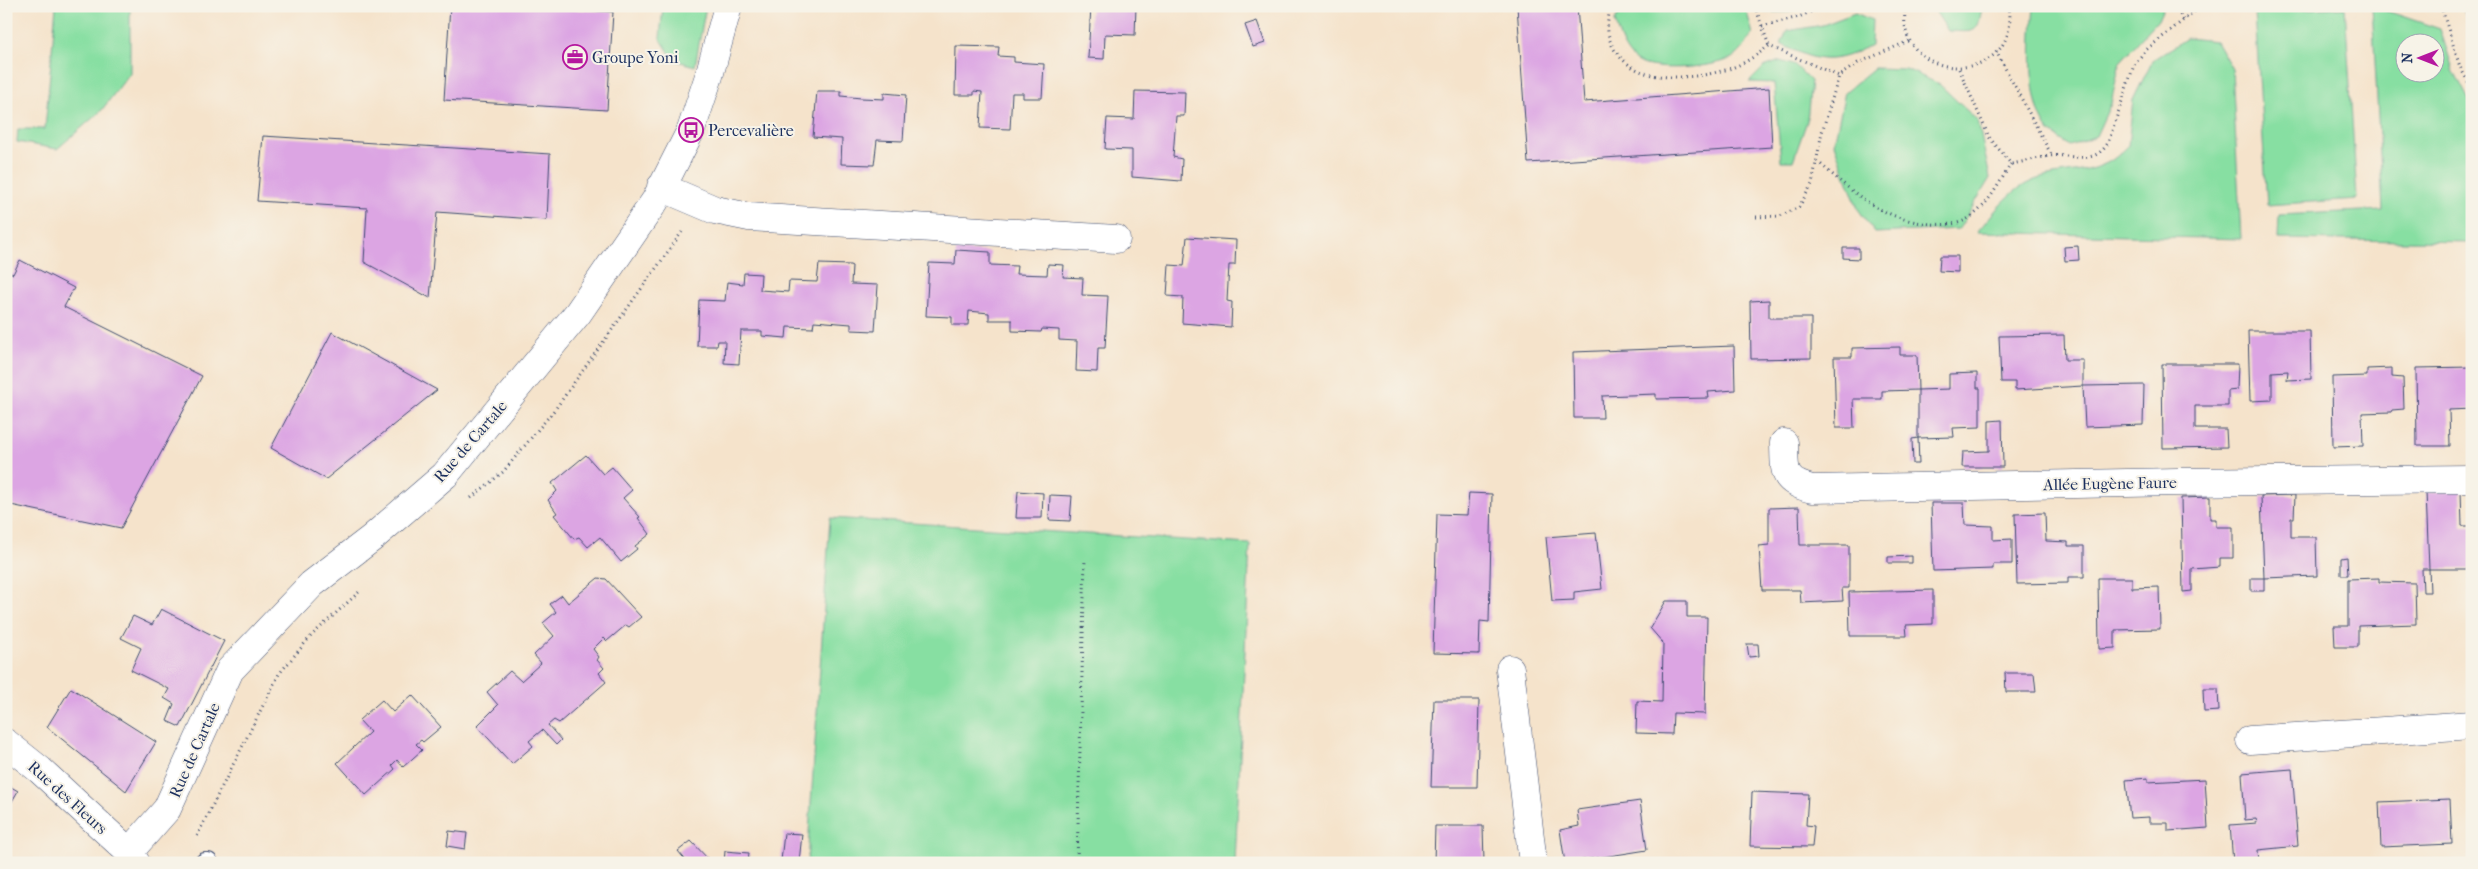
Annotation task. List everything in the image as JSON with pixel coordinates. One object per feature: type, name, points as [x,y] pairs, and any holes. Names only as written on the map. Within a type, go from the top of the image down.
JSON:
[{"type":"street","name":"Rue de Cartale","points":[[133,857],[167,809],[230,670],[312,584],[372,538],[445,475],[578,313],[654,201],[692,130],[728,6]]},
{"type":"street","points":[[661,187],[715,210],[749,217],[1116,239]]},
{"type":"street","name":"Allée Eugène Faure","points":[[1784,443],[1786,474],[1795,485],[1812,489],[2472,479]]},
{"type":"street","points":[[1510,669],[1533,863]]},
{"type":"street","points":[[2250,740],[2472,725]]},
{"type":"street","name":"Rue des Fleurs","points":[[6,743],[40,770],[133,857]]},
{"type":"path","points":[[1612,6],[1607,18],[1606,31],[1609,41],[1615,51],[1628,63],[1653,75],[1694,75],[1724,71],[1743,63],[1769,46]]},
{"type":"path","points":[[1755,6],[1769,46],[1838,76]]},
{"type":"path","points":[[1762,26],[1799,18],[1822,6]]},
{"type":"path","points":[[1890,6],[1906,8],[1906,26],[1911,40],[1919,52],[1931,61],[1944,67],[1959,69],[1975,66],[1989,58],[1996,51],[2008,32],[2011,16],[2009,6]]},
{"type":"path","points":[[2175,6],[2183,20]]},
{"type":"path","points":[[1816,161],[1861,199],[1878,210],[1896,218],[1915,223],[1956,224],[1972,216],[1984,203],[2011,164],[2052,156],[2084,158],[2102,153],[2108,143],[2134,65],[2146,50],[2201,6]]},
{"type":"path","points":[[2441,6],[2460,67],[2472,89]]},
{"type":"path","points":[[1756,217],[1780,216],[1799,207],[1812,184],[1822,132],[1838,76],[1858,63],[1911,40]]},
{"type":"path","points":[[1996,51],[2052,156]]},
{"type":"path","points":[[1959,69],[1989,137],[2011,164]]},
{"type":"path","points":[[1077,863],[1085,559]]},
{"type":"green space","points":[[56,6],[130,6],[130,73],[101,111],[57,149],[17,142],[18,129],[45,129]]},
{"type":"green space","points":[[663,6],[706,6],[695,66],[674,60],[660,38]]},
{"type":"green space","points":[[1623,6],[1738,6],[1746,9],[1753,34],[1737,55],[1717,63],[1671,68],[1645,65],[1632,58],[1620,37],[1615,21]]},
{"type":"green space","points":[[1764,6],[1802,6],[1790,12],[1766,12]]},
{"type":"green space","points":[[1932,6],[1982,6],[1977,27],[1974,30],[1965,32],[1948,31]]},
{"type":"green space","points":[[2034,6],[2164,6],[2158,20],[2120,62],[2111,103],[2096,136],[2070,146],[2050,132],[2042,120],[2037,105],[2031,54]]},
{"type":"green space","points":[[2372,6],[2440,29],[2441,32],[2396,32],[2396,82],[2446,82],[2446,47],[2453,69],[2472,106],[2472,242],[2278,239],[2279,215],[2383,210]]},
{"type":"green space","points":[[2462,6],[2472,6],[2472,30]]},
{"type":"green space","points":[[2345,7],[2357,199],[2267,205],[2255,12]]},
{"type":"green space","points":[[1855,13],[1872,20],[1871,45],[1847,56],[1826,59],[1816,58],[1781,44],[1787,31],[1823,25]]},
{"type":"green space","points":[[2187,38],[2216,41],[2232,69],[2241,239],[1977,232],[2006,199],[2026,184],[2046,177],[2097,167],[2121,153],[2128,146],[2133,100],[2152,61]]},
{"type":"green space","points":[[1780,61],[1796,66],[1811,81],[1807,121],[1793,161],[1781,161],[1774,83],[1749,82],[1764,67]]},
{"type":"green space","points":[[1874,68],[1906,69],[1939,84],[1978,121],[1990,178],[1959,229],[1875,233],[1858,209],[1834,144],[1845,92]]},
{"type":"green space","points":[[830,518],[1250,544],[1235,863],[807,863]]},
{"type":"building","points":[[450,6],[527,6],[613,12],[607,110],[444,100]]},
{"type":"building","points":[[1091,6],[1136,6],[1135,35],[1105,34],[1104,59],[1088,58]]},
{"type":"building","points":[[1517,6],[1577,6],[1584,102],[1769,88],[1772,147],[1528,163]]},
{"type":"building","points":[[1257,21],[1265,43],[1253,47],[1245,25]]},
{"type":"building","points":[[956,46],[999,47],[998,56],[1014,57],[1014,62],[1044,64],[1042,98],[1023,98],[1023,93],[1012,93],[1010,129],[980,128],[982,92],[974,91],[974,95],[955,95]]},
{"type":"building","points":[[817,91],[841,91],[841,96],[861,98],[884,99],[884,93],[906,95],[903,141],[877,140],[874,165],[841,164],[842,139],[813,137]]},
{"type":"building","points":[[1135,91],[1185,92],[1184,116],[1176,116],[1173,157],[1182,159],[1181,181],[1132,177],[1132,150],[1105,149],[1107,118],[1134,119]]},
{"type":"building","points":[[263,136],[550,154],[547,220],[437,212],[430,298],[364,262],[367,208],[257,201]]},
{"type":"building","points":[[1187,237],[1236,240],[1235,265],[1229,265],[1227,301],[1232,302],[1231,327],[1182,323],[1183,297],[1167,296],[1169,265],[1184,266]]},
{"type":"building","points":[[2078,246],[2079,260],[2065,261],[2064,247]]},
{"type":"building","points":[[1843,248],[1859,248],[1859,259],[1843,258]]},
{"type":"building","points":[[956,250],[990,252],[990,265],[1017,266],[1016,274],[1047,275],[1048,264],[1064,265],[1063,277],[1083,278],[1082,295],[1108,296],[1105,348],[1098,348],[1097,372],[1076,371],[1077,341],[1059,340],[1059,330],[1042,329],[1041,332],[1012,331],[1012,320],[989,320],[989,313],[969,311],[968,325],[952,325],[952,317],[926,316],[929,263],[955,264]]},
{"type":"building","points":[[1940,256],[1958,256],[1958,272],[1939,271]]},
{"type":"building","points":[[20,260],[74,288],[64,307],[202,376],[121,528],[6,504],[6,271],[13,274]]},
{"type":"building","points":[[819,264],[850,265],[852,266],[851,284],[878,285],[875,331],[851,330],[851,324],[814,321],[813,328],[787,327],[786,338],[762,336],[762,331],[741,331],[739,364],[724,363],[725,341],[718,341],[717,346],[697,346],[699,300],[725,301],[727,282],[743,284],[744,273],[761,274],[760,290],[788,292],[789,281],[817,282]]},
{"type":"building","points":[[1769,300],[1769,318],[1811,318],[1811,358],[1751,359],[1750,301]]},
{"type":"building","points":[[2248,331],[2310,331],[2311,379],[2287,380],[2288,371],[2272,372],[2272,400],[2250,401]]},
{"type":"building","points":[[332,332],[437,390],[326,479],[271,448]]},
{"type":"building","points":[[2064,335],[2065,360],[2083,360],[2083,386],[2015,390],[2015,382],[2001,382],[1999,336]]},
{"type":"building","points":[[1734,346],[1735,390],[1708,392],[1709,398],[1656,399],[1656,394],[1602,396],[1603,418],[1574,418],[1573,352]]},
{"type":"building","points":[[1900,347],[1900,355],[1917,355],[1918,390],[1882,391],[1882,399],[1853,399],[1854,428],[1836,428],[1834,357],[1852,357],[1852,348]]},
{"type":"building","points":[[2162,364],[2238,364],[2237,389],[2228,390],[2228,406],[2195,406],[2195,429],[2226,429],[2227,447],[2163,448]]},
{"type":"building","points":[[2472,367],[2472,409],[2449,410],[2450,446],[2417,446],[2416,368]]},
{"type":"building","points":[[2392,368],[2392,377],[2403,378],[2404,409],[2392,410],[2391,412],[2362,413],[2363,446],[2333,447],[2332,377],[2367,376],[2367,369]]},
{"type":"building","points":[[1977,373],[1977,388],[1980,388],[1980,427],[1953,428],[1954,437],[1918,438],[1918,390],[1949,389],[1949,374]]},
{"type":"building","points":[[2144,385],[2143,425],[2085,427],[2083,386]]},
{"type":"building","points":[[2002,420],[2003,467],[1962,467],[1963,452],[1989,451],[1989,421]]},
{"type":"building","points":[[1918,438],[1919,464],[1913,464],[1912,439]]},
{"type":"building","points":[[586,455],[603,474],[612,467],[632,490],[623,498],[640,517],[638,518],[650,534],[635,546],[637,549],[621,562],[600,537],[588,547],[579,537],[574,539],[554,515],[557,513],[548,500],[557,491],[552,483]]},
{"type":"building","points":[[1018,491],[1043,493],[1042,518],[1016,518]]},
{"type":"building","points":[[2461,491],[2462,526],[2472,526],[2472,569],[2429,569],[2426,492]]},
{"type":"building","points":[[1469,493],[1492,494],[1489,622],[1480,621],[1479,654],[1433,653],[1437,514],[1467,515]]},
{"type":"building","points":[[1050,495],[1072,496],[1070,521],[1049,520]]},
{"type":"building","points":[[2295,495],[2294,518],[2291,518],[2291,537],[2316,537],[2317,576],[2264,578],[2261,496]]},
{"type":"building","points":[[2210,497],[2210,519],[2216,519],[2216,527],[2233,527],[2233,558],[2220,558],[2220,567],[2192,569],[2192,591],[2183,592],[2181,498]]},
{"type":"building","points":[[1931,503],[1964,503],[1965,525],[1993,526],[1993,540],[2012,539],[2012,564],[1993,564],[1993,569],[1933,571]]},
{"type":"building","points":[[1799,507],[1800,545],[1849,545],[1849,588],[1842,588],[1843,601],[1801,603],[1800,590],[1762,590],[1759,546],[1769,545],[1769,508]]},
{"type":"building","points":[[2045,513],[2046,541],[2068,542],[2068,546],[2084,546],[2084,577],[2068,577],[2068,583],[2017,584],[2015,514]]},
{"type":"building","points":[[1596,533],[1602,589],[1574,592],[1574,600],[1552,601],[1546,537]]},
{"type":"building","points":[[1912,556],[1912,563],[1888,563],[1888,557]]},
{"type":"building","points":[[2347,557],[2348,575],[2341,575],[2341,558]]},
{"type":"building","points":[[2422,569],[2429,569],[2430,592],[2423,592]]},
{"type":"building","points":[[598,578],[606,579],[641,617],[629,627],[626,625],[607,641],[604,638],[593,649],[599,657],[597,660],[604,668],[599,673],[606,682],[559,723],[554,720],[548,725],[561,740],[556,745],[542,730],[529,741],[533,746],[512,764],[477,726],[498,705],[487,692],[510,671],[521,681],[541,663],[534,655],[554,636],[543,623],[556,612],[550,604],[562,595],[568,603]]},
{"type":"building","points":[[2098,578],[2132,578],[2132,588],[2159,587],[2160,629],[2115,630],[2115,648],[2099,649]]},
{"type":"building","points":[[2251,578],[2264,578],[2264,591],[2251,591]]},
{"type":"building","points":[[2379,578],[2379,582],[2415,583],[2416,624],[2358,626],[2358,647],[2335,647],[2334,626],[2348,626],[2348,579]]},
{"type":"building","points":[[1933,590],[1933,624],[1906,625],[1907,636],[1850,636],[1849,592]]},
{"type":"building","points":[[1666,601],[1687,601],[1687,617],[1707,617],[1705,714],[1673,713],[1672,734],[1636,733],[1637,701],[1662,702],[1663,643],[1650,628]]},
{"type":"building","points":[[161,609],[224,641],[180,727],[167,721],[174,704],[164,698],[169,689],[131,670],[141,648],[121,638],[133,616],[152,625]]},
{"type":"building","points":[[1747,644],[1758,644],[1759,656],[1749,657]]},
{"type":"building","points":[[2005,673],[2034,673],[2036,692],[2006,692]]},
{"type":"building","points":[[71,688],[156,742],[126,791],[47,727]]},
{"type":"building","points":[[2203,689],[2218,689],[2219,711],[2204,712]]},
{"type":"building","points":[[412,695],[441,727],[423,742],[421,740],[416,744],[422,750],[403,767],[397,760],[392,765],[395,769],[366,795],[337,763],[370,732],[359,720],[382,700],[393,712]]},
{"type":"building","points":[[1434,700],[1479,700],[1477,787],[1431,787]]},
{"type":"building","points":[[2292,769],[2298,846],[2258,850],[2259,863],[2233,863],[2230,825],[2257,823],[2256,819],[2245,820],[2242,773]]},
{"type":"building","points":[[2148,778],[2148,782],[2205,779],[2208,828],[2168,831],[2168,823],[2149,823],[2149,817],[2130,818],[2126,780]]},
{"type":"building","points":[[6,784],[18,791],[11,803],[6,800]]},
{"type":"building","points":[[1752,792],[1808,794],[1806,825],[1814,826],[1812,847],[1750,846]]},
{"type":"building","points":[[2450,799],[2452,844],[2381,847],[2379,802]]},
{"type":"building","points":[[1640,801],[1647,850],[1565,863],[1560,830],[1579,826],[1577,810]]},
{"type":"building","points":[[1435,826],[1483,826],[1484,863],[1434,863]]},
{"type":"building","points":[[449,831],[467,833],[465,849],[447,846]]},
{"type":"building","points":[[784,833],[802,834],[799,862],[781,861]]},
{"type":"building","points":[[691,841],[712,863],[688,863],[678,851]]},
{"type":"building","points":[[725,851],[749,853],[748,863],[724,863]]},
{"type":"place","name":"Groupe Yoni","points":[[575,57]]},
{"type":"place","name":"Percevalière","points":[[691,130]]}]
